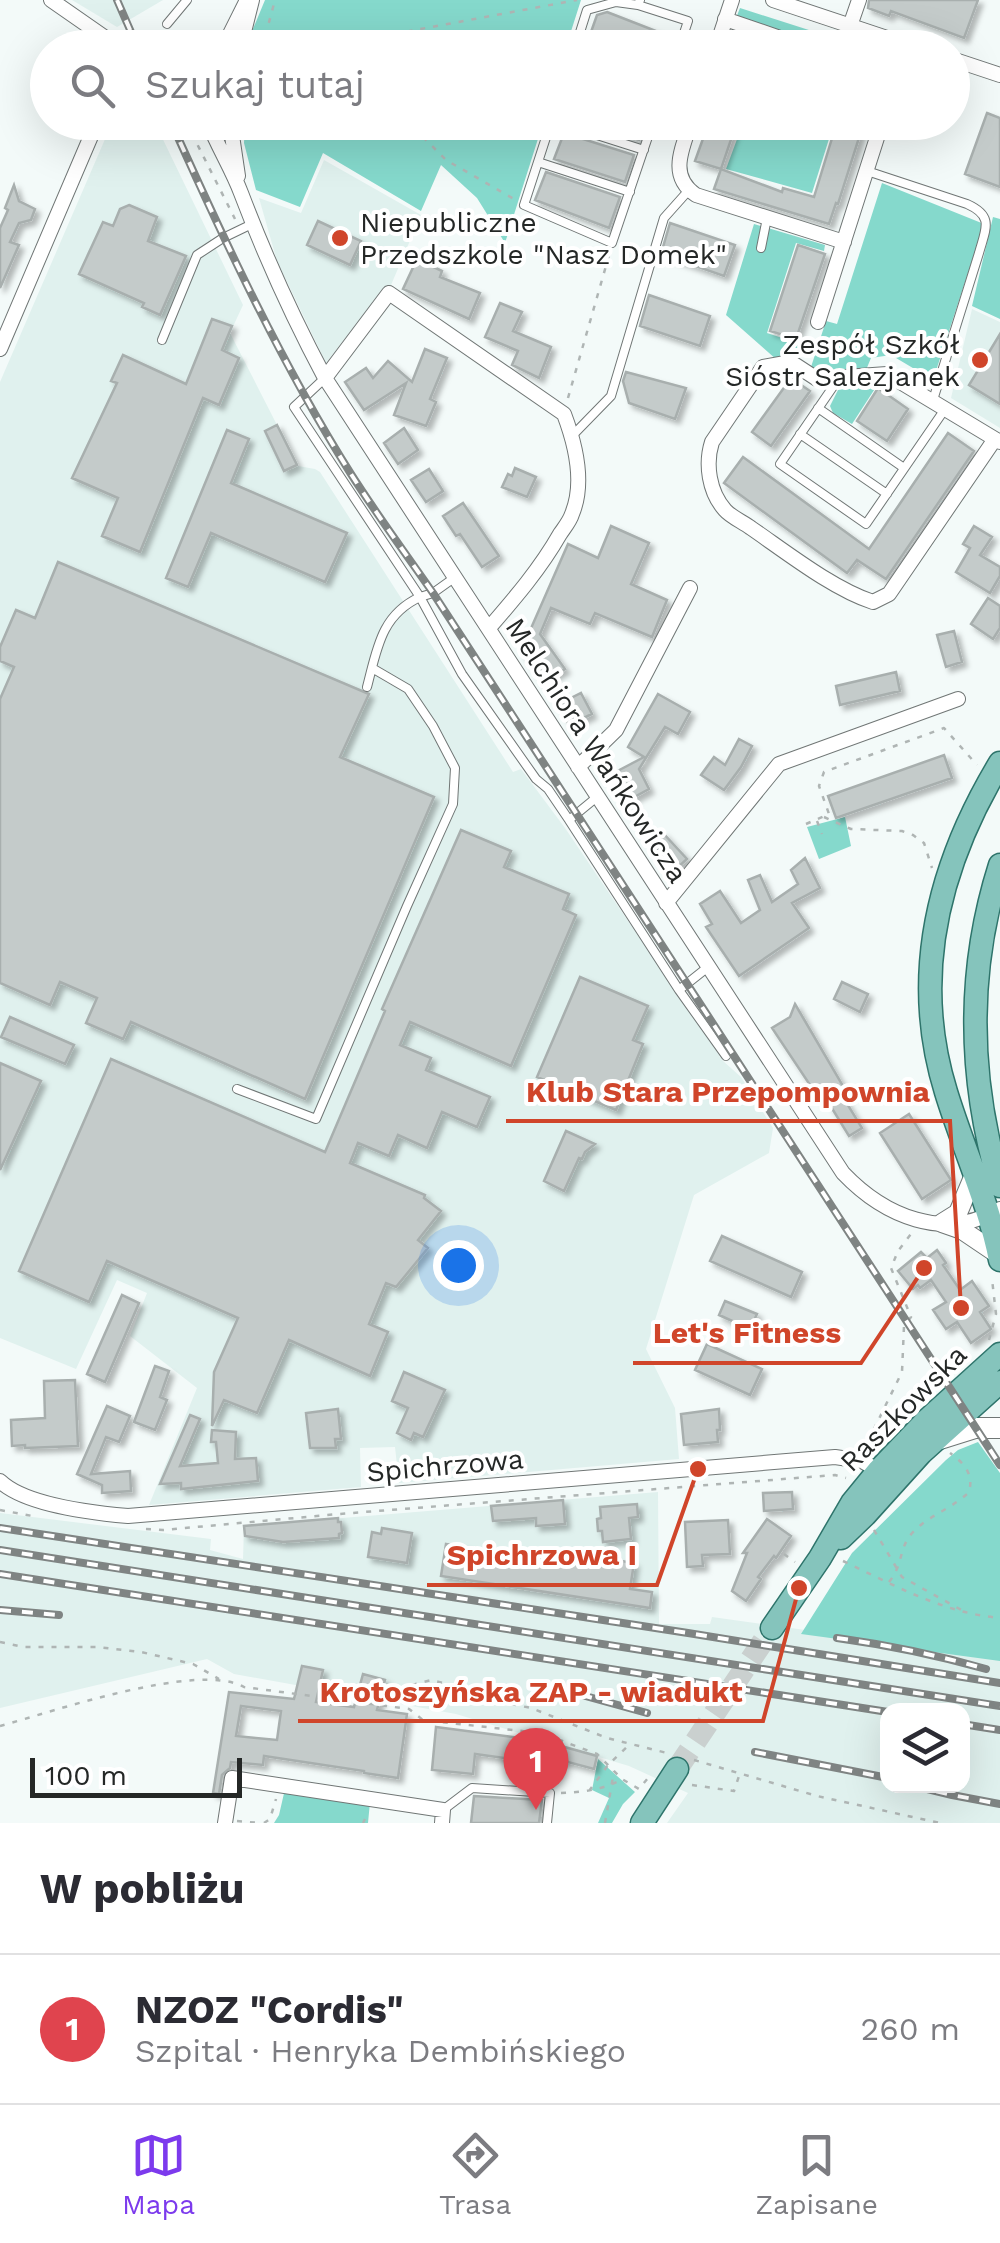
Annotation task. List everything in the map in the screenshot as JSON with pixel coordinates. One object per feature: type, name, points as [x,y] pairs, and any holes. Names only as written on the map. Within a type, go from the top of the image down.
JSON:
[{"type":"main road","points":[[989,764],[948,870],[931,963],[931,1017],[945,1089],[992,1175]]},
{"type":"main road","points":[[997,1261],[992,1175],[975,1030],[980,940],[1000,865]]},
{"type":"main road","name":"Raszkowska","points":[[772,1628],[865,1516],[886,1476],[925,1422],[996,1351]]},
{"type":"main road","name":"Raszkowska","points":[[886,1476],[941,1447],[1000,1382]]},
{"type":"main road","points":[[941,1447],[951,1434],[975,1428],[1000,1428]]},
{"type":"main road","points":[[642,1823],[683,1777]]},
{"type":"street","points":[[51,0],[94,30]]},
{"type":"street","points":[[237,30],[250,0]]},
{"type":"street","points":[[722,30],[732,0]]},
{"type":"street","points":[[773,0],[862,30]]},
{"type":"street","points":[[850,26],[859,0]]},
{"type":"street","points":[[726,19],[757,30]]},
{"type":"street","points":[[970,65],[1000,75]]},
{"type":"street","points":[[0,349],[89,140]]},
{"type":"street","name":"Melchiora Wańkowicza","points":[[216,140],[324,378],[843,1173],[876,1203],[917,1220],[942,1223],[994,1212]]},
{"type":"street","name":"Melchiora Wańkowicza","points":[[233,140],[240,191]]},
{"type":"street","points":[[685,140],[678,168],[686,187],[696,195],[844,242]]},
{"type":"street","points":[[818,322],[876,140]]},
{"type":"street","points":[[324,378],[389,293],[564,414],[572,436],[578,481],[573,513],[541,566],[489,628]]},
{"type":"street","points":[[791,362],[817,379],[839,378],[887,374],[998,441],[890,594],[873,602],[790,555],[725,510],[708,467],[712,442],[764,368],[791,362]]},
{"type":"street","points":[[578,766],[616,730],[690,588]]},
{"type":"street","points":[[666,904],[780,764],[958,700]]},
{"type":"street","points":[[942,1223],[958,1213],[992,1175]]},
{"type":"street","points":[[942,1223],[972,1236],[997,1261]]},
{"type":"street","name":"Spichrzowa","points":[[4,1487],[34,1500],[128,1516],[834,1458],[862,1461],[886,1476]]},
{"type":"street","points":[[226,1821],[232,1778],[443,1817]]},
{"type":"lane","points":[[167,24],[187,0]]},
{"type":"lane","points":[[581,30],[587,10],[616,2],[639,2],[688,21],[685,30]]},
{"type":"lane","points":[[546,140],[524,205],[612,243],[648,140]]},
{"type":"lane","points":[[612,140],[644,150]]},
{"type":"lane","points":[[538,162],[630,192]]},
{"type":"lane","points":[[839,378],[780,464],[866,524],[904,468],[939,405],[986,230],[986,217],[980,210],[867,170]]},
{"type":"lane","points":[[572,436],[610,396],[664,218],[686,187]]},
{"type":"lane","points":[[761,248],[768,218]]},
{"type":"lane","points":[[162,340],[197,255],[252,224]]},
{"type":"lane","points":[[324,378],[294,407],[420,598],[462,674],[536,778],[548,789],[726,1056]]},
{"type":"lane","points":[[818,408],[904,468]]},
{"type":"lane","points":[[800,434],[886,494]]},
{"type":"lane","points":[[367,687],[385,625],[406,604],[433,593],[456,577]]},
{"type":"lane","points":[[237,1089],[316,1119],[453,804],[455,768],[434,726],[408,689],[372,668]]},
{"type":"lane","points":[[569,820],[598,797]]},
{"type":"lane","points":[[680,990],[708,968]]},
{"type":"lane","points":[[443,1817],[472,1788],[550,1794],[547,1823]]},
{"type":"path","points":[[267,30],[275,0]]},
{"type":"path","points":[[417,30],[578,0]]},
{"type":"path","points":[[425,140],[446,160],[524,205]]},
{"type":"path","points":[[564,414],[612,243]]},
{"type":"path","points":[[806,824],[828,814],[819,786],[824,772],[944,728],[989,764]]},
{"type":"path","points":[[823,817],[851,829],[914,835],[924,843],[933,870]]},
{"type":"path","points":[[816,820],[822,834]]},
{"type":"path","points":[[890,1436],[868,1442],[902,1372],[904,1326],[911,1317],[891,1268],[912,1233]]},
{"type":"path","points":[[996,1351],[993,1332],[997,1261]]},
{"type":"path","points":[[889,1582],[898,1571],[904,1543],[913,1532],[969,1492],[968,1470],[941,1447]]},
{"type":"path","points":[[873,1529],[902,1577],[970,1615]]},
{"type":"path","points":[[784,1554],[792,1560]]},
{"type":"path","points":[[832,1560],[970,1615],[1000,1618]]},
{"type":"path","points":[[0,1642],[142,1652],[193,1664],[220,1680]]},
{"type":"path","points":[[0,1726],[149,1684],[220,1680],[244,1688],[409,1708],[423,1720],[522,1731],[557,1739],[597,1754],[622,1779],[640,1789],[652,1773]]},
{"type":"path","points":[[412,1685],[431,1680],[488,1694],[501,1702],[531,1708],[607,1738],[631,1743],[588,1791]]},
{"type":"path","points":[[605,1823],[614,1770]]},
{"type":"path","points":[[683,1777],[734,1790],[740,1773],[816,1796],[940,1823]]},
{"type":"path","points":[[550,1794],[588,1791],[622,1779]]},
{"type":"path","points":[[226,1821],[262,1823],[270,1819],[280,1785]]},
{"type":"shaded area","points":[[72,0],[163,0],[117,27]]},
{"type":"shaded area","points":[[105,140],[163,140],[243,305],[230,333],[298,466],[320,472],[513,772],[521,769],[565,828],[773,1128],[769,1153],[694,1195],[646,1349],[675,1408],[679,1459],[399,1483],[395,1447],[360,1448],[361,1487],[149,1505],[197,1388],[130,1336],[147,1293],[117,1280],[76,1369],[0,1338],[0,382]]},
{"type":"shaded area","name":"Niepubliczne Przedszkole \"Nasz Domek\"","points":[[324,160],[421,215],[391,285],[382,290],[326,363],[277,261],[259,198],[301,213]]},
{"type":"shaded area","name":"Zespół Szkół Sióstr Salezjanek","points":[[972,309],[1000,322],[1000,428],[951,398]]},
{"type":"shaded area","points":[[658,1492],[659,1624],[710,1624],[712,1617],[1000,1657],[1000,1823],[667,1823],[688,1793],[629,1766],[456,1714],[234,1674],[207,1659],[0,1708],[0,1513],[211,1539],[210,1550],[243,1559],[244,1526]]},
{"type":"green space","points":[[265,0],[581,0],[571,30],[252,30]]},
{"type":"green space","points":[[740,8],[809,30],[774,30],[736,18]]},
{"type":"green space","points":[[538,140],[505,243],[477,198],[441,165],[421,211],[323,153],[300,207],[256,190],[244,143]]},
{"type":"green space","points":[[737,140],[829,140],[812,193],[726,169]]},
{"type":"green space","points":[[882,183],[984,224],[933,380],[891,355],[871,358],[866,370],[831,373],[811,367],[826,321],[837,324]]},
{"type":"green space","points":[[993,217],[1000,219],[1000,319],[972,306]]},
{"type":"green space","points":[[754,224],[825,245],[824,251],[796,243],[767,333],[804,345],[799,361],[791,355],[777,360],[726,315]]},
{"type":"green space","points":[[878,384],[852,424],[833,413],[830,406],[839,388]]},
{"type":"green space","points":[[845,817],[851,846],[819,859],[807,827]]},
{"type":"green space","points":[[978,1442],[1000,1473],[1000,1661],[801,1634],[852,1553],[946,1460]]},
{"type":"green space","points":[[598,1759],[635,1792],[612,1823],[598,1823],[609,1798],[592,1790]]},
{"type":"green space","points":[[285,1789],[370,1802],[368,1823],[274,1823]]},
{"type":"building","points":[[869,0],[978,0],[967,30],[942,30],[891,11],[889,16],[868,8]]},
{"type":"building","points":[[607,12],[653,30],[592,30],[597,15]]},
{"type":"building","points":[[987,113],[1000,118],[1000,187],[965,174]]},
{"type":"building","points":[[561,140],[586,140],[634,155],[625,182],[554,159]]},
{"type":"building","points":[[703,140],[731,140],[721,169],[695,161]]},
{"type":"building","points":[[831,140],[858,140],[829,224],[714,189],[721,169],[782,192],[783,188],[814,197]]},
{"type":"building","points":[[546,172],[620,197],[609,228],[535,200]]},
{"type":"building","points":[[14,185],[19,201],[35,209],[31,220],[19,223],[10,242],[19,245],[0,288],[0,228]]},
{"type":"building","points":[[129,205],[157,217],[148,241],[186,256],[160,315],[142,307],[144,303],[79,274],[103,222],[113,226],[120,209]]},
{"type":"building","points":[[318,221],[361,241],[350,265],[307,245]]},
{"type":"building","points":[[670,223],[735,245],[724,276],[661,254]]},
{"type":"building","points":[[798,245],[825,254],[796,339],[770,331]]},
{"type":"building","points":[[417,259],[442,271],[440,277],[480,293],[469,319],[403,289]]},
{"type":"building","points":[[649,295],[710,316],[700,346],[640,326]]},
{"type":"building","points":[[500,303],[522,312],[513,331],[551,347],[539,378],[512,365],[518,351],[485,337]]},
{"type":"building","points":[[212,319],[232,326],[222,350],[239,358],[219,405],[203,398],[140,552],[102,536],[118,498],[72,478],[117,383],[111,381],[123,355],[186,384]]},
{"type":"building","points":[[1000,334],[1000,404],[969,385]]},
{"type":"building","points":[[425,349],[447,358],[430,399],[436,402],[426,426],[394,415],[406,383],[364,410],[345,382],[366,368],[373,378],[388,361],[412,382]]},
{"type":"building","points":[[626,372],[686,388],[675,419],[629,403],[623,381]]},
{"type":"building","points":[[791,378],[810,391],[771,446],[752,432]]},
{"type":"building","points":[[878,388],[908,409],[887,441],[857,421]]},
{"type":"building","points":[[277,425],[297,465],[284,471],[265,431]]},
{"type":"building","points":[[404,428],[418,450],[398,464],[384,443]]},
{"type":"building","points":[[227,430],[249,439],[231,483],[347,533],[325,582],[211,533],[188,587],[166,578]]},
{"type":"building","points":[[948,433],[974,451],[886,579],[857,560],[847,573],[724,483],[743,457],[869,549]]},
{"type":"building","points":[[515,468],[536,477],[527,497],[502,487]]},
{"type":"building","points":[[429,469],[443,491],[426,502],[411,480]]},
{"type":"building","points":[[463,503],[499,556],[482,567],[443,516]]},
{"type":"building","points":[[611,526],[649,543],[631,584],[667,600],[652,637],[595,613],[590,624],[551,608],[540,634],[565,669],[543,682],[521,651],[568,544],[598,558]]},
{"type":"building","points":[[974,526],[992,537],[980,555],[1000,567],[1000,576],[990,593],[956,572],[970,548],[963,544]]},
{"type":"building","points":[[58,562],[369,694],[340,757],[434,797],[305,1099],[131,1022],[123,1039],[86,1023],[97,998],[60,982],[50,1005],[0,983],[0,699],[14,667],[0,661],[0,647],[16,610],[35,618]]},
{"type":"building","points":[[988,598],[1000,606],[1000,628],[993,639],[971,624]]},
{"type":"building","points":[[954,631],[962,662],[946,667],[937,635]]},
{"type":"building","points":[[896,672],[900,691],[840,705],[836,686]]},
{"type":"building","points":[[581,693],[592,714],[569,725],[559,704]]},
{"type":"building","points":[[658,694],[690,712],[678,734],[665,727],[639,769],[649,789],[625,802],[610,775],[644,757],[628,747]]},
{"type":"building","points":[[739,739],[752,746],[724,790],[701,775],[714,757],[725,765]]},
{"type":"building","points":[[944,755],[952,778],[836,818],[828,796]]},
{"type":"building","points":[[461,830],[511,851],[504,867],[569,894],[563,909],[576,915],[511,1066],[410,1022],[400,1045],[431,1058],[426,1070],[490,1097],[477,1127],[442,1112],[427,1148],[398,1135],[389,1156],[358,1143],[350,1163],[425,1195],[441,1211],[418,1240],[428,1248],[396,1287],[386,1283],[369,1324],[388,1332],[370,1376],[289,1340],[257,1413],[224,1400],[212,1426],[214,1372],[238,1318],[107,1261],[89,1302],[19,1271],[111,1059],[325,1152],[385,1011],[382,1009]]},
{"type":"building","points":[[663,833],[687,859],[676,869],[652,843]]},
{"type":"building","points":[[805,858],[820,888],[792,903],[809,928],[739,976],[706,927],[712,924],[700,904],[720,891],[741,923],[760,910],[748,880],[760,875],[772,902],[798,884],[791,870]]},
{"type":"building","points":[[580,977],[648,1006],[633,1040],[643,1044],[616,1110],[537,1077]]},
{"type":"building","points":[[842,982],[868,994],[860,1012],[834,999]]},
{"type":"building","points":[[795,1004],[843,1086],[838,1089],[862,1128],[849,1136],[825,1097],[820,1100],[772,1028],[790,1017]]},
{"type":"building","points":[[10,1017],[74,1045],[65,1064],[1,1037]]},
{"type":"building","points":[[0,1063],[41,1081],[0,1170]]},
{"type":"building","points":[[909,1114],[951,1180],[922,1199],[880,1133]]},
{"type":"building","points":[[566,1131],[595,1144],[579,1158],[564,1191],[544,1181]]},
{"type":"building","points":[[722,1236],[802,1272],[791,1297],[710,1261]]},
{"type":"building","points":[[937,1250],[960,1290],[972,1281],[989,1306],[980,1312],[991,1329],[971,1343],[957,1322],[946,1329],[933,1310],[946,1302],[931,1280],[913,1289],[898,1271],[921,1252],[927,1258]]},
{"type":"building","points":[[122,1295],[139,1303],[105,1382],[87,1374]]},
{"type":"building","points":[[725,1301],[757,1314],[750,1329],[719,1315]]},
{"type":"building","points":[[707,1344],[762,1369],[750,1395],[695,1370]]},
{"type":"building","points":[[155,1366],[169,1371],[160,1397],[167,1400],[155,1430],[134,1422]]},
{"type":"building","points":[[404,1372],[445,1390],[423,1437],[414,1433],[411,1440],[397,1433],[408,1408],[392,1401]]},
{"type":"building","points":[[75,1380],[78,1446],[12,1446],[11,1420],[45,1418],[44,1381]]},
{"type":"building","points":[[107,1406],[130,1416],[119,1442],[106,1437],[91,1474],[130,1471],[131,1491],[102,1493],[102,1485],[77,1474]]},
{"type":"building","points":[[338,1409],[341,1439],[335,1439],[336,1448],[310,1448],[306,1413]]},
{"type":"building","points":[[719,1409],[718,1442],[684,1445],[681,1414]]},
{"type":"building","points":[[190,1415],[200,1419],[180,1466],[218,1463],[216,1442],[211,1442],[212,1430],[236,1432],[235,1459],[256,1458],[258,1481],[181,1489],[181,1483],[160,1484]]},
{"type":"building","points":[[792,1492],[793,1509],[764,1511],[763,1493]]},
{"type":"building","points":[[563,1500],[565,1524],[536,1526],[536,1518],[493,1521],[491,1506]]},
{"type":"building","points":[[637,1504],[638,1517],[629,1518],[631,1539],[603,1542],[602,1531],[598,1531],[600,1507]]},
{"type":"building","points":[[338,1518],[342,1533],[339,1538],[283,1542],[245,1536],[244,1526]]},
{"type":"building","points":[[767,1519],[791,1536],[758,1577],[761,1579],[746,1601],[732,1591],[747,1553],[743,1553]]},
{"type":"building","points":[[728,1520],[730,1554],[702,1555],[703,1566],[687,1567],[685,1522]]},
{"type":"building","points":[[382,1528],[412,1533],[407,1563],[368,1557],[372,1532],[381,1534]]},
{"type":"building","points":[[446,1544],[583,1565],[584,1555],[634,1563],[630,1589],[652,1592],[650,1608],[441,1576]]},
{"type":"building","points":[[302,1666],[323,1670],[316,1702],[354,1707],[363,1674],[385,1680],[377,1710],[407,1714],[398,1778],[264,1756],[263,1765],[231,1762],[222,1775],[219,1794],[213,1793],[229,1692],[294,1699]],"holes":[[[241,1706],[281,1711],[277,1740],[236,1736]]]},
{"type":"building","points":[[436,1727],[543,1741],[597,1756],[594,1769],[527,1751],[526,1761],[475,1754],[473,1774],[432,1770]]},
{"type":"building","points":[[474,1796],[542,1800],[539,1823],[471,1823]]},
{"type":"tunnel","points":[[677,1769],[772,1628]]},
{"type":"railway","points":[[117,0],[130,30]]},
{"type":"railway","points":[[179,140],[278,345],[351,474],[433,593],[1000,1465]]},
{"type":"railway","points":[[0,1528],[1000,1683]]},
{"type":"railway","points":[[0,1550],[1000,1706]]},
{"type":"railway","points":[[0,1574],[880,1711]]},
{"type":"railway","points":[[0,1610],[59,1615]]},
{"type":"railway","points":[[837,1638],[986,1669]]},
{"type":"railway","points":[[560,1689],[647,1713]]},
{"type":"railway","points":[[970,1725],[1000,1730]]},
{"type":"railway","points":[[755,1752],[880,1776]]},
{"type":"railway","points":[[944,1793],[1000,1804]]},
{"type":"place","name":"Niepubliczne Przedszkole \"Nasz Domek\"","points":[[340,238]]},
{"type":"place","name":"Zespół Szkół Sióstr Salezjanek","points":[[980,360]]},
{"type":"place","name":"Let's Fitness","points":[[924,1268]]},
{"type":"place","name":"Klub Stara Przepompownia","points":[[961,1308]]},
{"type":"place","name":"Spichrzowa I","points":[[698,1469]]},
{"type":"place","name":"Krotoszyńska ZAP - wiadukt","points":[[799,1588]]},
{"type":"place","name":"NZOZ \"Cordis\"","points":[[536,1810]]}]
